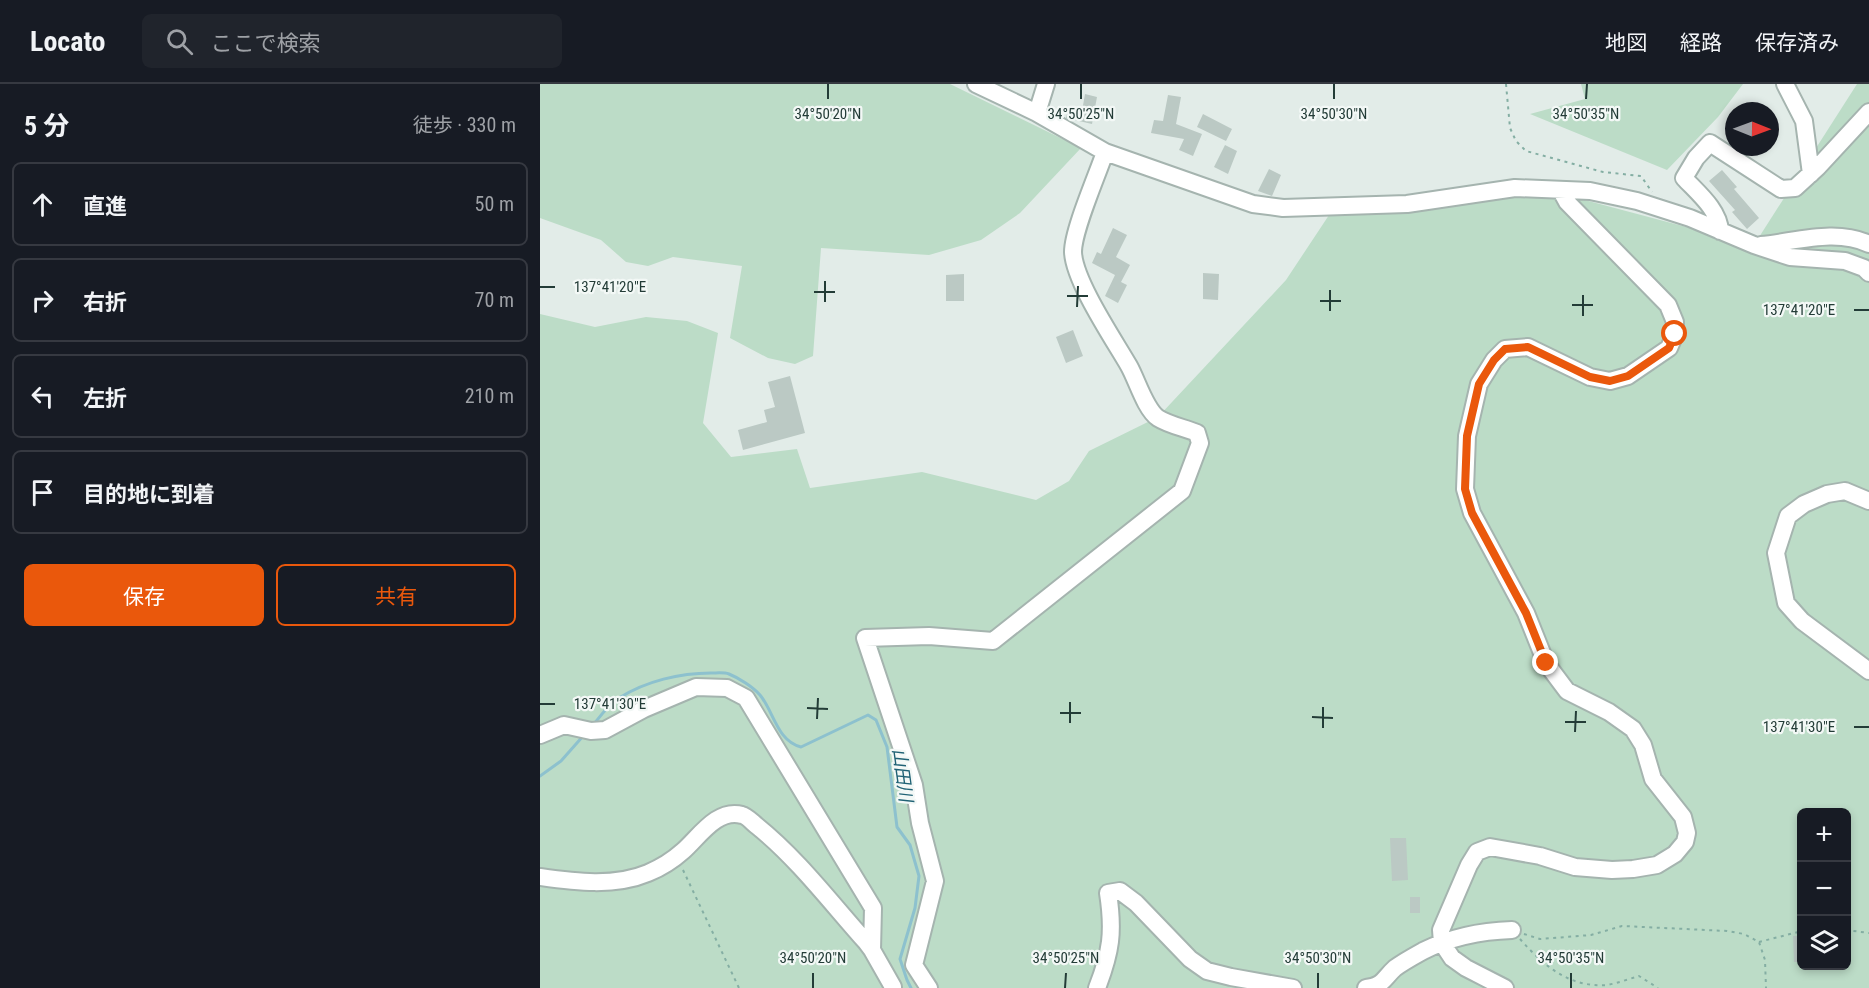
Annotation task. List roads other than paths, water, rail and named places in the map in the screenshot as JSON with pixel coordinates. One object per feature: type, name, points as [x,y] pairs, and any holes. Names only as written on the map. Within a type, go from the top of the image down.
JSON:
[{"type":"street","points":[[976,84],[1037,112],[1106,152],[1253,204],[1283,208],[1407,204],[1515,188],[1590,191],[1637,201],[1790,257],[1845,261],[1864,268],[1869,273]]},
{"type":"street","points":[[1037,112],[1046,84]]},
{"type":"street","points":[[1785,84],[1804,122],[1811,174]]},
{"type":"street","points":[[1720,231],[1720,222],[1710,206],[1684,178],[1696,158],[1710,143],[1781,189],[1795,188],[1869,112]]},
{"type":"street","points":[[929,988],[914,965],[935,881],[920,823],[914,785],[865,638],[929,636],[993,641],[1182,491],[1200,443],[1197,432],[1158,417],[1151,408],[1112,339],[1074,263],[1075,240],[1106,152]]},
{"type":"street","points":[[1504,988],[1452,958],[1442,943],[1441,930],[1469,865],[1478,852],[1490,847],[1540,856],[1575,867],[1634,869],[1657,866],[1675,854],[1684,842],[1687,833],[1683,817],[1653,778],[1643,745],[1633,729],[1609,712],[1567,691],[1546,663],[1526,613],[1472,513],[1465,489],[1467,436],[1479,384],[1494,360],[1505,349],[1528,347],[1590,377],[1610,381],[1628,376],[1669,348],[1675,334],[1675,322],[1668,305],[1567,202],[1561,191]]},
{"type":"street","points":[[1754,245],[1812,237],[1850,238],[1869,244]]},
{"type":"street","points":[[1869,501],[1845,491],[1827,494],[1804,504],[1788,516],[1776,553],[1786,603],[1802,621],[1869,671]]},
{"type":"street","points":[[540,735],[564,725],[605,730],[644,709],[696,687],[727,688],[746,698],[873,909],[872,950]]},
{"type":"street","points":[[540,877],[566,881],[615,881],[648,873],[677,856],[713,821],[727,815],[743,815],[795,861],[872,950],[892,988]]},
{"type":"street","points":[[1097,988],[1111,947],[1111,913],[1108,893],[1120,891],[1136,903],[1190,959],[1207,971],[1293,988]]},
{"type":"street","points":[[1366,988],[1378,986],[1395,968],[1423,951],[1442,943],[1470,934],[1512,930]]},
{"type":"waterway","name":"山田川","points":[[594,724],[615,700],[629,692],[675,676],[699,673],[727,673],[750,686],[765,702],[786,739],[801,747],[868,715],[876,720],[887,747],[897,827],[910,845],[919,876],[915,908],[900,959],[911,988]]},
{"type":"waterway","name":"山田川","points":[[540,776],[561,761],[584,735]]}]
